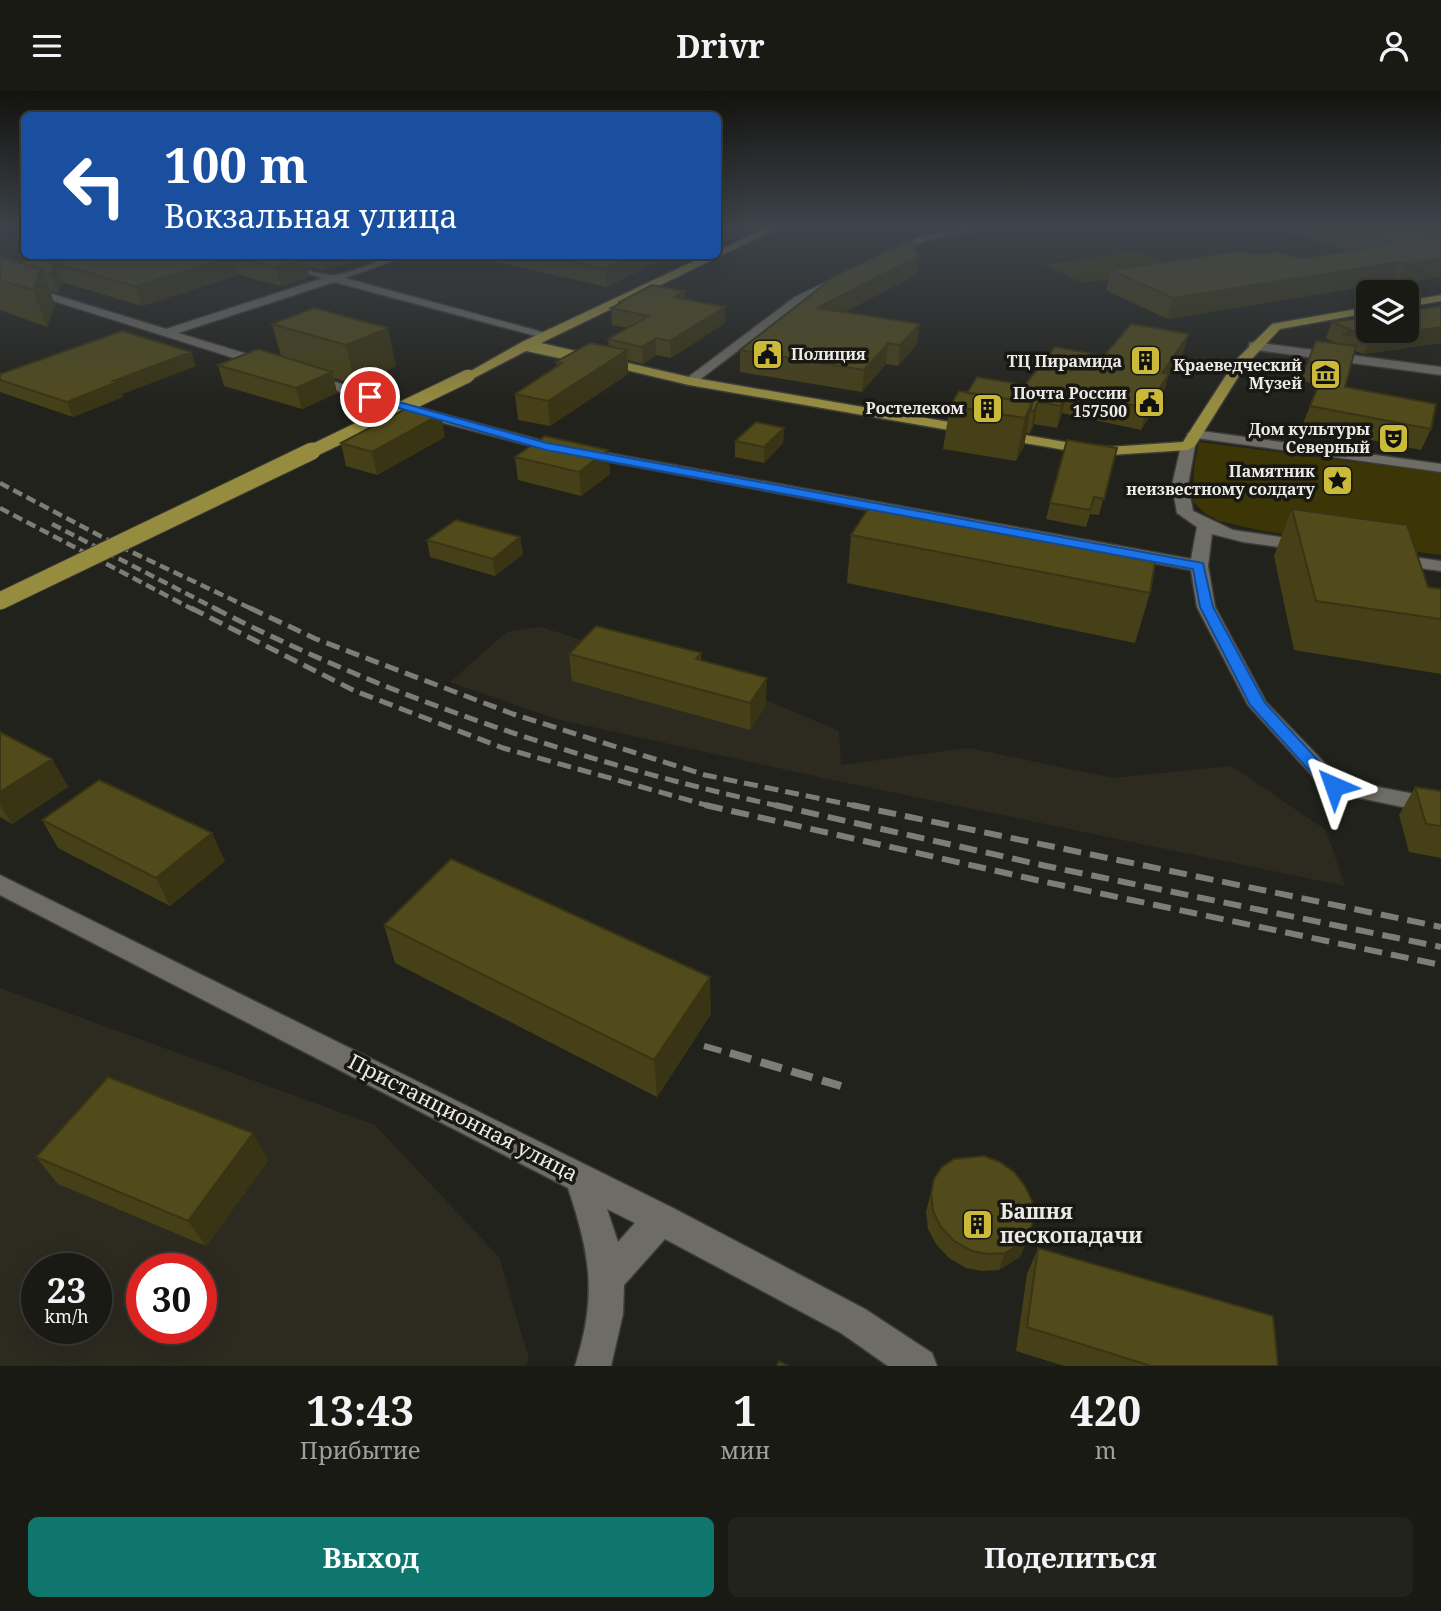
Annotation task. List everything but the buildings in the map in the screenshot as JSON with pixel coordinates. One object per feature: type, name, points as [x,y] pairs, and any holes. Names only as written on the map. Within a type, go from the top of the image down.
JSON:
[{"type":"main road","points":[[0,601],[650,286]]},
{"type":"main road","points":[[1419,302],[1441,298]]},
{"type":"main road","points":[[526,345],[690,381],[1065,446],[1109,451],[1191,440],[1263,333],[1276,326],[1356,312]]},
{"type":"main road","points":[[547,335],[568,356]]},
{"type":"main road","points":[[491,364],[524,358],[568,356]]},
{"type":"street","points":[[18,286],[426,414],[546,446],[1199,566]]},
{"type":"street","points":[[169,332],[308,286]]},
{"type":"street","points":[[366,286],[547,335]]},
{"type":"street","points":[[690,381],[799,299],[823,286]]},
{"type":"street","points":[[1252,346],[1441,371]]},
{"type":"street","points":[[1330,550],[1221,533],[1205,527],[1185,513],[1180,485],[1191,440],[1441,468]]},
{"type":"street","points":[[1205,527],[1199,566],[1206,607],[1258,705],[1334,786],[1441,807]]},
{"type":"street","points":[[1370,556],[1441,566]]},
{"type":"street","name":"Пристанционная улица","points":[[0,884],[662,1219],[853,1321],[919,1366]]},
{"type":"street","points":[[580,1177],[603,1241],[609,1277],[603,1338],[593,1366]]},
{"type":"street","points":[[609,1277],[662,1219]]},
{"type":"shaded area","points":[[1199,442],[1441,473],[1441,555],[1263,531],[1219,521],[1193,502],[1194,467]]},
{"type":"shaded area","points":[[541,627],[756,696],[839,731],[841,765],[969,748],[1113,778],[1231,766],[1326,830],[1345,886],[828,779],[556,719],[450,682],[507,632]]},
{"type":"shaded area","points":[[0,988],[375,1125],[499,1257],[529,1359],[526,1366],[0,1366]]},
{"type":"railway","points":[[0,483],[121,547],[254,610]]},
{"type":"railway","points":[[0,508],[194,610]]},
{"type":"railway","points":[[52,524],[216,609]]},
{"type":"railway","points":[[191,608],[355,691],[503,748],[710,806]]},
{"type":"railway","points":[[250,608],[316,639],[513,714],[705,775],[861,807]]},
{"type":"railway","points":[[216,609],[351,672],[492,726],[637,771],[783,807]]},
{"type":"railway","points":[[705,805],[710,806]]},
{"type":"railway","points":[[775,805],[1046,866],[1441,947]]},
{"type":"railway","points":[[852,805],[1441,927]]},
{"type":"railway","points":[[710,806],[1041,881],[1441,965]]},
{"type":"railway","points":[[704,1046],[736,1055]]},
{"type":"railway","points":[[730,1053],[841,1086]]},
{"type":"place","name":"Полиция","points":[[768,354]]},
{"type":"place","name":"ТЦ Пирамида","points":[[1145,361]]},
{"type":"place","name":"Краеведческий Музей","points":[[1325,374]]},
{"type":"place","name":"Почта России 157500","points":[[1150,402]]},
{"type":"place","name":"Ростелеком","points":[[987,408]]},
{"type":"place","name":"Дом культуры Северный","points":[[1393,438]]},
{"type":"place","name":"Памятник неизвестному солдату","points":[[1338,480]]},
{"type":"place","name":"Башня пескопадачи","points":[[977,1224]]},
{"type":"route","points":[[370,397],[546,446],[1199,566],[1206,607],[1258,705],[1334,786]]}]
